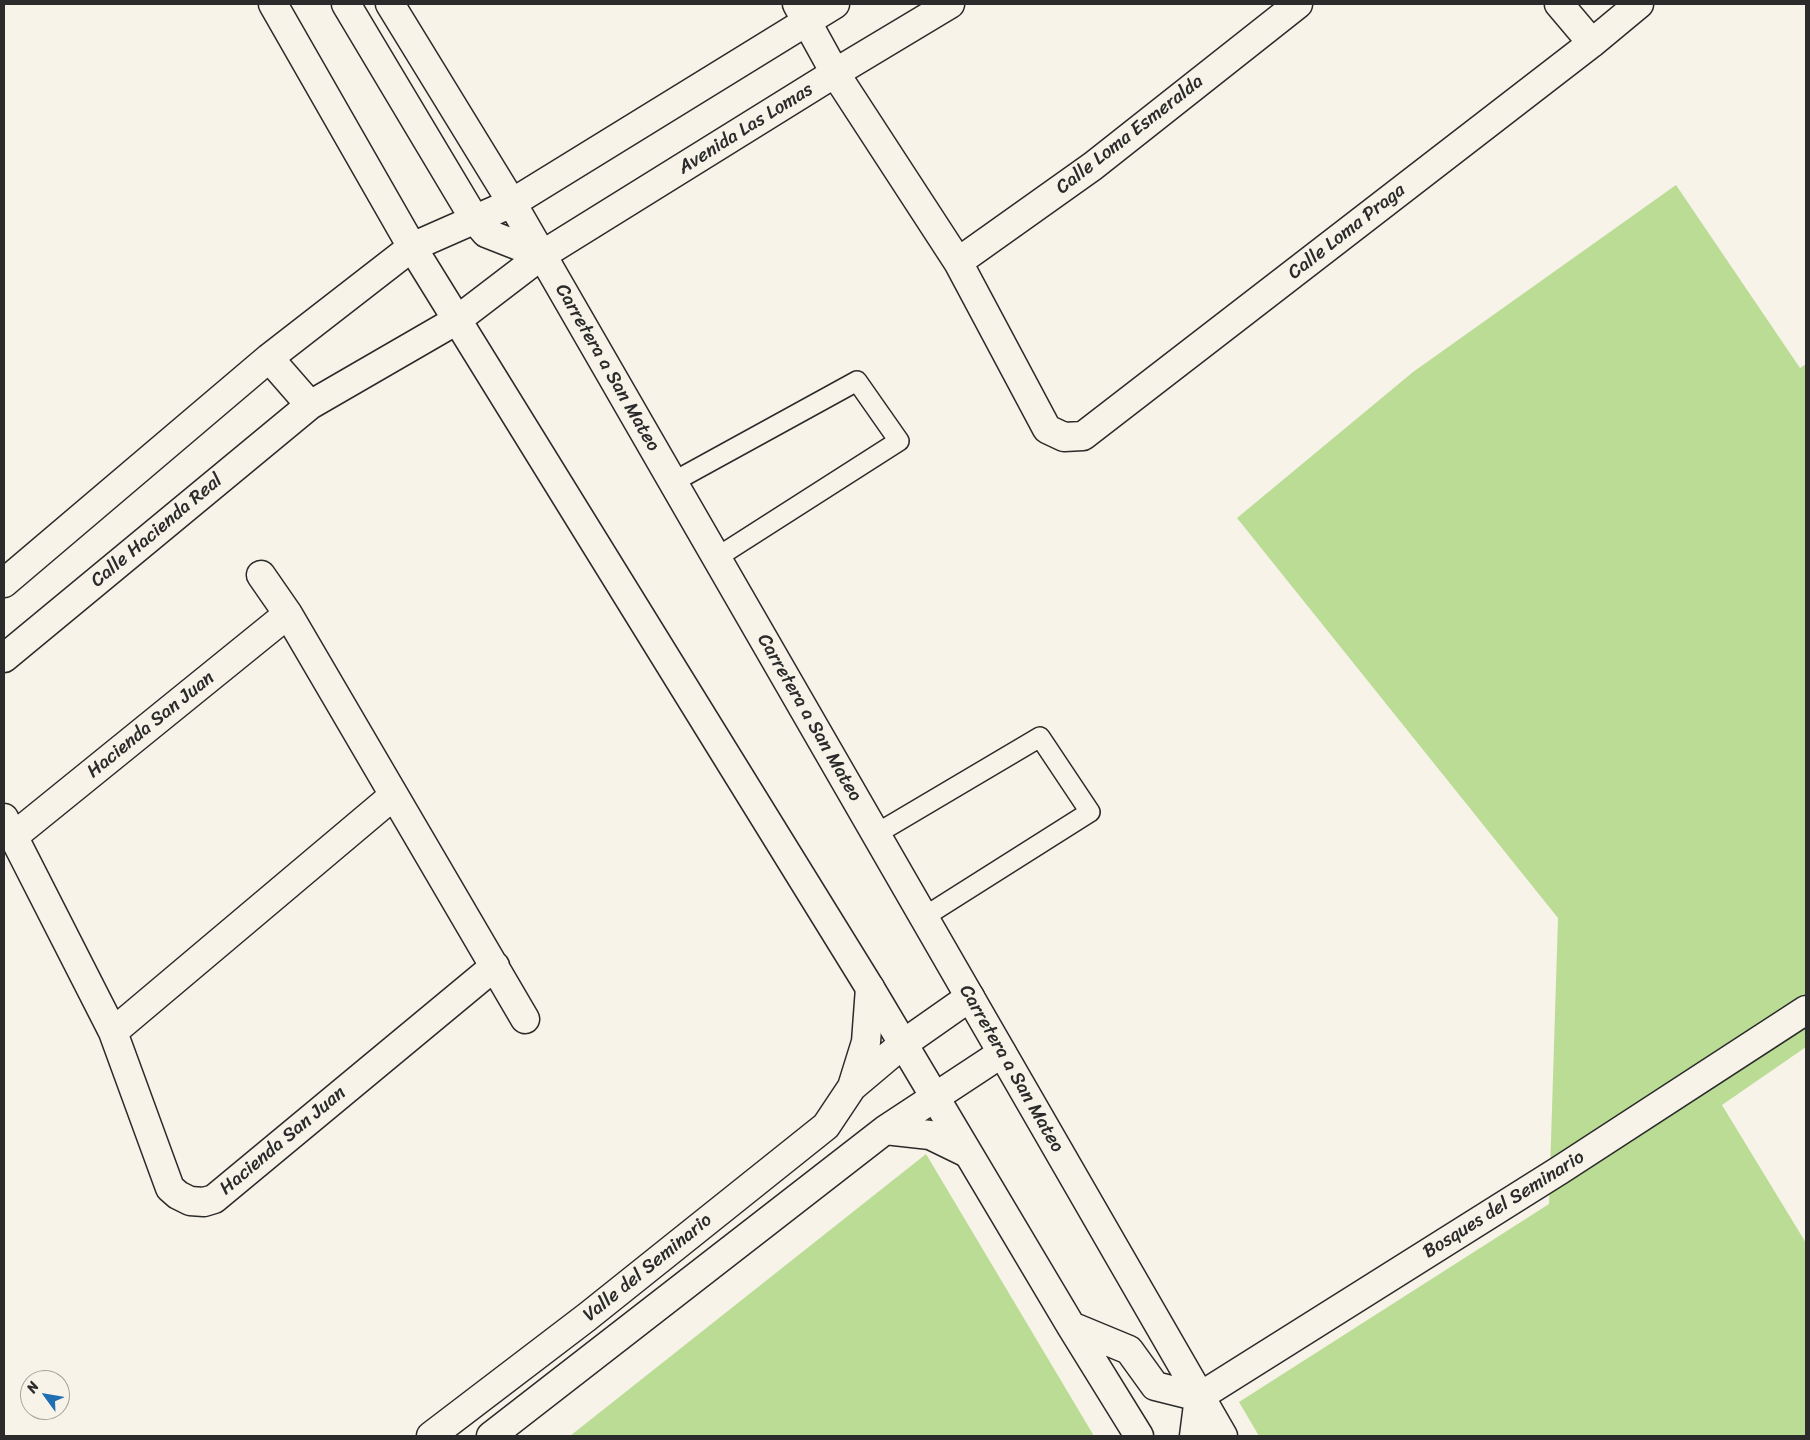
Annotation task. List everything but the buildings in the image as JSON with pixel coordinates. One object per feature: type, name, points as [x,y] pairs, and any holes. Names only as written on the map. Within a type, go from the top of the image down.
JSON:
[{"type":"street","points":[[274,4],[412,247],[870,988],[1071,1326],[1139,1436]]},
{"type":"street","points":[[346,4],[475,220],[486,233],[542,255]]},
{"type":"street","name":"Carretera a San Mateo","points":[[390,4],[512,203],[1222,1436]]},
{"type":"street","points":[[4,582],[269,358],[412,247],[512,203],[803,13],[835,4]]},
{"type":"street","name":"Avenida Las Lomas","points":[[457,320],[542,255],[950,4]]},
{"type":"street","name":"Calle Loma Esmeralda","points":[[958,262],[1093,166],[1298,4]]},
{"type":"street","points":[[1559,4],[1592,43]]},
{"type":"street","name":"Calle Loma Praga","points":[[958,262],[1047,429],[1064,437],[1083,436],[1592,43],[1639,4]]},
{"type":"street","points":[[803,13],[835,73],[958,262]]},
{"type":"street","name":"Calle Hacienda Real","points":[[4,658],[310,405],[457,320]]},
{"type":"street","points":[[269,358],[310,405]]},
{"type":"street","points":[[261,575],[288,614],[525,1019]]},
{"type":"street","name":"Hacienda San Juan","points":[[288,614],[9,827],[113,1032],[170,1188],[178,1195],[190,1201],[204,1202],[214,1199],[494,966]]},
{"type":"street","points":[[113,1032],[393,796]]},
{"type":"street","name":"Valle del Seminario","points":[[852,1087],[866,1042],[870,988]]},
{"type":"street","name":"Valle del Seminario","points":[[432,1436],[587,1317],[826,1126],[852,1087],[903,1044],[970,997]]},
{"type":"street","name":"Bosques del Seminario","points":[[1199,1396],[1560,1170],[1806,1010]]},
{"type":"street","name":"Valle del Seminario","points":[[491,1436],[885,1130],[1002,1053]]},
{"type":"street","points":[[885,1130],[930,1135],[967,1152]]},
{"type":"street","points":[[587,1317],[605,1348]]},
{"type":"street","points":[[1071,1326],[1129,1350],[1155,1386],[1199,1396],[1194,1436]]},
{"type":"lane","points":[[673,482],[857,381],[899,441],[716,558]]},
{"type":"lane","points":[[876,834],[1040,737],[1090,812],[924,917]]},
{"type":"green space","points":[[1676,185],[1800,368],[1806,364],[1806,1047],[1722,1105],[1806,1243],[1806,1436],[1259,1436],[1239,1402],[1549,1204],[1558,918],[1237,518],[1413,372]]},
{"type":"green space","points":[[926,1154],[1094,1436],[570,1436]]}]
